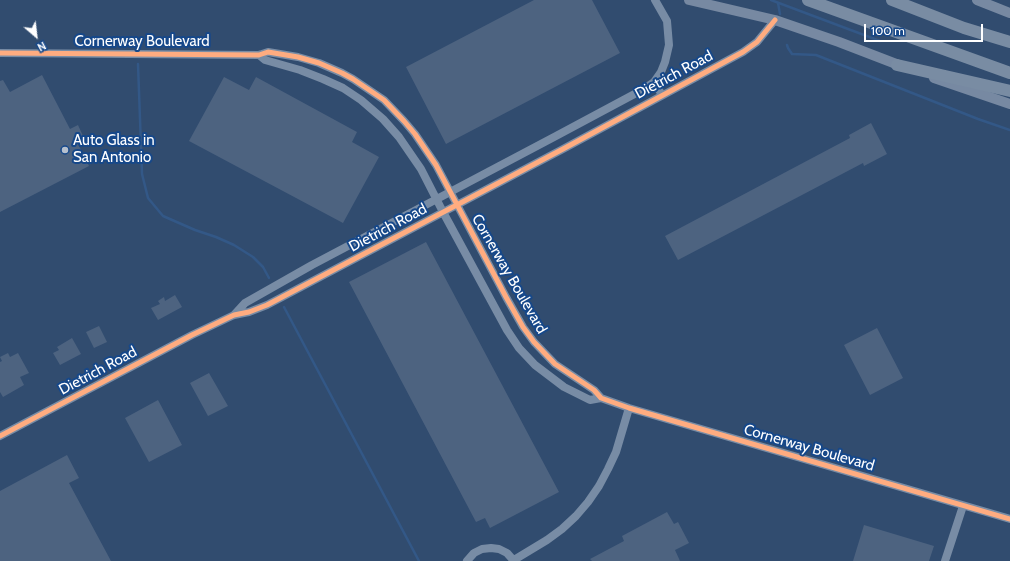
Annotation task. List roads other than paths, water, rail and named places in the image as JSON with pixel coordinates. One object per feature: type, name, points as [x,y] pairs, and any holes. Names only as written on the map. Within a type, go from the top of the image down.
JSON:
[{"type":"highway","points":[[808,0],[1010,73]]},
{"type":"highway","points":[[892,0],[964,28],[1010,42]]},
{"type":"highway","points":[[897,65],[1010,91]]},
{"type":"main road","points":[[689,0],[775,20],[839,42],[897,65],[1010,104]]},
{"type":"main road","points":[[977,0],[1010,13]]},
{"type":"street","name":"Dietrich Road","points":[[234,315],[246,303],[292,276],[642,90],[654,82],[661,72],[669,45],[667,21],[656,0]]},
{"type":"street","name":"Dietrich Road","points":[[0,436],[186,338],[234,315],[249,312],[267,304],[662,96],[743,52],[757,42],[775,20]]},
{"type":"street","name":"Cornerway Boulevard","points":[[0,53],[259,55],[268,52],[298,57],[319,63],[353,79],[384,100],[415,134],[436,165],[519,321],[534,342],[555,364],[594,390],[601,398],[628,408],[1010,519]]},
{"type":"street","name":"Cornerway Boulevard","points":[[259,55],[265,60],[300,70],[343,88],[361,100],[383,119],[399,137],[421,169],[507,330],[519,348],[535,365],[564,387],[590,400],[601,398]]},
{"type":"street","points":[[654,82],[662,96]]},
{"type":"street","points":[[467,561],[474,553],[482,549],[491,548],[500,549],[514,560],[547,540],[576,516],[599,486],[608,469],[616,452],[628,408]]},
{"type":"street","points":[[945,561],[963,506]]},
{"type":"waterway","points":[[771,0],[880,41]]},
{"type":"waterway","points":[[778,3],[780,14]]},
{"type":"waterway","points":[[787,45],[792,54],[816,55],[978,119],[1010,130]]},
{"type":"waterway","points":[[138,64],[142,174],[148,198],[163,216],[234,245],[253,257],[263,267],[269,278]]},
{"type":"waterway","points":[[284,307],[419,561]]},
{"type":"place","name":"Auto Glass in San Antonio","points":[[65,150]]}]
